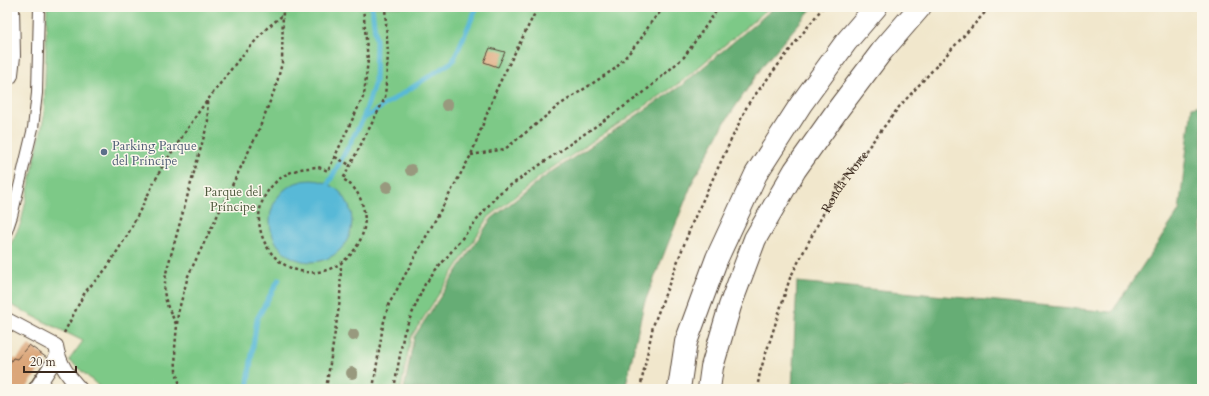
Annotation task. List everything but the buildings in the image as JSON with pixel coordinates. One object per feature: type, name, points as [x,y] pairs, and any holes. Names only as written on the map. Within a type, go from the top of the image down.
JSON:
[{"type":"main road","points":[[7,74],[9,56],[8,7]]},
{"type":"main road","points":[[679,389],[686,342],[717,258],[756,174],[801,104],[846,42],[876,7]]},
{"type":"main road","points":[[709,389],[712,367],[730,306],[755,240],[795,170],[882,51],[920,7]]},
{"type":"street","points":[[7,231],[14,209],[33,128],[37,93],[40,7]]},
{"type":"street","points":[[7,320],[57,351],[62,366],[68,377],[80,389]]},
{"type":"street","points":[[36,389],[57,351]]},
{"type":"path","points":[[181,389],[176,370],[175,348],[178,313],[188,276],[258,132],[276,86],[282,63],[283,7]]},
{"type":"path","points":[[363,7],[368,60],[364,95],[328,172],[317,167],[299,168],[289,172],[274,183],[265,195],[259,213],[260,231],[268,250],[281,263],[298,271],[316,273],[341,264],[355,251],[362,236],[365,218],[361,200],[352,184],[343,179],[385,98],[388,54],[385,7]]},
{"type":"path","points":[[373,389],[383,325],[389,304],[471,155],[497,88],[538,7]]},
{"type":"path","points":[[471,155],[505,148],[558,106],[616,68],[640,40],[652,21],[665,7]]},
{"type":"path","points":[[394,389],[404,332],[425,284],[498,194],[642,94],[684,57],[719,7]]},
{"type":"path","points":[[640,389],[654,326],[693,220],[748,104],[823,7]]},
{"type":"path","name":"Ronda Norte","points":[[757,389],[760,372],[790,278],[835,191],[899,107],[990,7]]},
{"type":"path","points":[[57,351],[85,292],[106,269],[128,234],[162,167],[207,101],[244,54],[267,28],[283,15]]},
{"type":"path","points":[[177,325],[167,305],[164,292],[166,273],[208,122],[207,101]]},
{"type":"path","points":[[334,157],[350,165]]},
{"type":"path","points":[[326,389],[340,300],[341,264]]},
{"type":"green space","name":"Parque del Príncipe","points":[[47,7],[770,7],[681,82],[541,176],[489,217],[411,337],[401,389],[102,389],[69,360],[83,341],[7,303],[7,252],[21,223],[44,117]]},
{"type":"green space","points":[[775,7],[813,7],[764,64],[725,122],[693,181],[644,304],[625,389],[404,389],[414,337],[491,219],[543,178],[682,85]]},
{"type":"green space","points":[[1202,105],[1202,389],[792,389],[797,282],[1112,312],[1179,211],[1192,107]]},
{"type":"water","points":[[311,180],[327,183],[340,192],[349,205],[352,221],[349,237],[340,250],[327,259],[311,262],[295,259],[282,250],[273,237],[270,221],[273,205],[282,192],[295,183]]},
{"type":"waterway","points":[[363,119],[375,82],[376,41],[372,7]]},
{"type":"waterway","points":[[326,188],[363,119],[453,61],[477,7]]},
{"type":"waterway","points":[[249,389],[248,382],[257,319],[279,279]]},
{"type":"place","name":"Parking Parque del Príncipe","points":[[104,152]]}]
